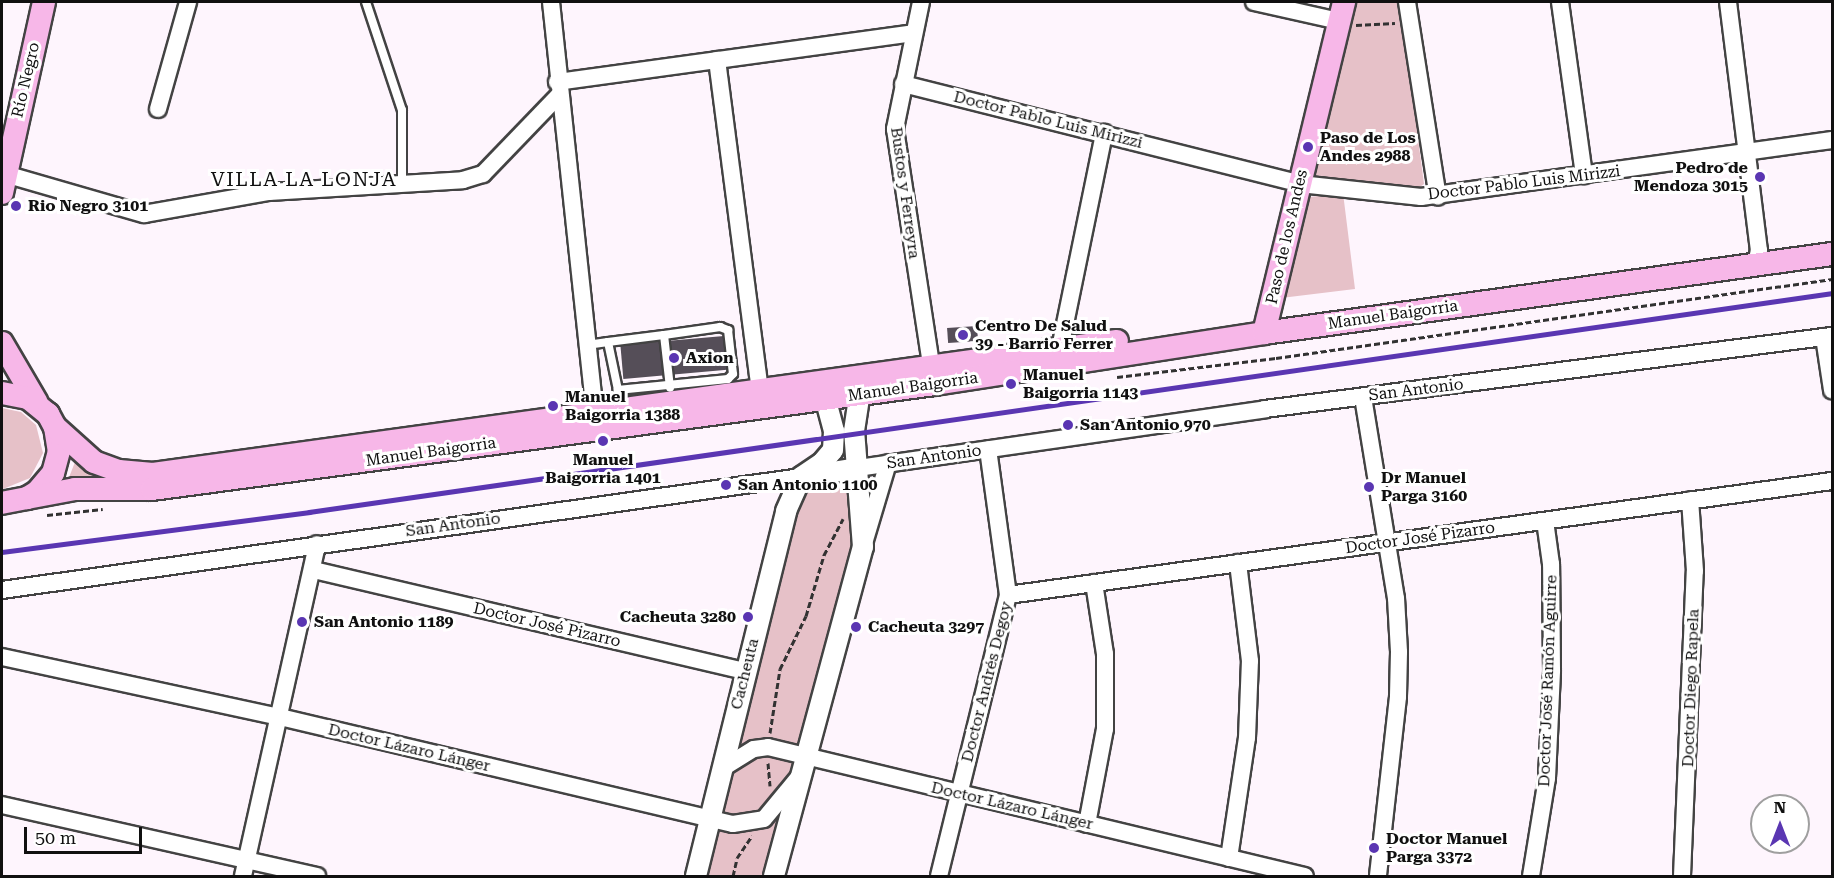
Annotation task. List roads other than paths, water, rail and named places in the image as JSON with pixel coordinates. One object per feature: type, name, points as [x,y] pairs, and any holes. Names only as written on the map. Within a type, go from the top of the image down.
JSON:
[{"type":"main road","name":"Río Negro","points":[[3,182],[44,2]]},
{"type":"main road","name":"Paso de los Andes","points":[[1266,326],[1344,16]]},
{"type":"main road","name":"Manuel Baigorria","points":[[699,399],[822,391],[933,376],[1266,326],[1757,257],[1833,239]]},
{"type":"main road","name":"Manuel Baigorria","points":[[1757,257],[1833,254]]},
{"type":"main road","points":[[2,343],[38,404]]},
{"type":"main road","name":"Manuel Baigorria","points":[[38,404],[55,426],[93,462],[119,471],[153,474],[760,391],[822,391]]},
{"type":"main road","points":[[2,393],[17,394],[38,404]]},
{"type":"main road","name":"Manuel Baigorria","points":[[10,502],[75,489],[152,489],[642,406]]},
{"type":"main road","points":[[10,502],[53,473],[59,451],[55,426]]},
{"type":"street","points":[[158,109],[188,2]]},
{"type":"street","points":[[551,2],[558,88],[595,412]]},
{"type":"street","name":"Bustos y Ferreyra","points":[[921,2],[896,118],[896,144],[933,376]]},
{"type":"street","points":[[1254,2],[1344,16]]},
{"type":"street","points":[[1407,2],[1438,197]]},
{"type":"street","points":[[1560,2],[1584,176]]},
{"type":"street","points":[[1728,2],[1757,257]]},
{"type":"street","points":[[3,182],[144,214],[269,192],[463,180],[483,174],[558,88],[717,60],[913,33]]},
{"type":"street","points":[[717,60],[760,391]]},
{"type":"street","name":"Doctor Pablo Luis Mirizzi","points":[[903,84],[1300,184],[1438,197],[1833,140]]},
{"type":"street","points":[[1058,357],[1104,133]]},
{"type":"street","points":[[1828,336],[1833,390]]},
{"type":"street","name":"San Antonio","points":[[2,590],[888,463],[1363,397],[1828,336]]},
{"type":"street","points":[[862,385],[854,431],[863,547]]},
{"type":"street","points":[[801,477],[822,464],[833,450],[834,431],[822,391]]},
{"type":"street","points":[[1363,397],[1398,621],[1399,677],[1378,876]]},
{"type":"street","name":"Doctor Andrés Degoy","points":[[939,876],[1008,595],[988,450]]},
{"type":"street","points":[[774,876],[804,756],[888,463]]},
{"type":"street","name":"Cacheuta","points":[[696,876],[786,511],[801,477]]},
{"type":"street","name":"Doctor José Pizarro","points":[[1008,595],[1833,481]]},
{"type":"street","name":"Doctor Diego Rapela","points":[[1682,876],[1695,571],[1690,501]]},
{"type":"street","name":"Doctor José Ramón Aguirre","points":[[1531,876],[1547,778],[1552,670],[1551,564],[1545,521]]},
{"type":"street","points":[[245,868],[314,570],[317,544]]},
{"type":"street","points":[[1229,858],[1247,738],[1250,661],[1238,563]]},
{"type":"street","name":"Doctor José Pizarro","points":[[314,570],[746,671]]},
{"type":"street","points":[[1087,824],[1105,729],[1105,654],[1094,583]]},
{"type":"street","name":"Doctor Lázaro Lánger","points":[[2,657],[280,717],[733,824],[764,819],[798,778]]},
{"type":"street","name":"Doctor Lázaro Lánger","points":[[723,768],[754,749],[768,747],[1305,876]]},
{"type":"street","points":[[2,805],[245,868],[318,876]]},
{"type":"lane","points":[[366,2],[402,110],[402,184]]},
{"type":"lane","points":[[587,345],[608,342],[664,335],[720,327],[728,330],[731,378],[699,399],[642,406],[618,390],[608,342]]},
{"type":"lane","points":[[664,335],[672,402]]},
{"type":"railway","points":[[2,552],[309,512],[1832,293]]},
{"type":"place","name":"Paso de Los Andes 2988","points":[[1308,147]]},
{"type":"place","name":"Pedro de Mendoza 3015","points":[[1760,177]]},
{"type":"place","name":"Rio Negro 3101","points":[[16,206]]},
{"type":"place","name":"Centro De Salud 39 - Barrio Ferrer","points":[[963,335]]},
{"type":"place","name":"Axion","points":[[674,358]]},
{"type":"place","name":"Manuel Baigorria 1143","points":[[1011,384]]},
{"type":"place","name":"Manuel Baigorria 1388","points":[[553,406]]},
{"type":"place","name":"San Antonio 970","points":[[1068,425]]},
{"type":"place","name":"Manuel Baigorria 1401","points":[[603,441]]},
{"type":"place","name":"San Antonio 1100","points":[[726,485]]},
{"type":"place","name":"Dr Manuel Parga 3160","points":[[1369,487]]},
{"type":"place","name":"Cacheuta 3280","points":[[748,617]]},
{"type":"place","name":"San Antonio 1189","points":[[302,622]]},
{"type":"place","name":"Cacheuta 3297","points":[[856,627]]},
{"type":"place","name":"Doctor Manuel Parga 3372","points":[[1374,848]]},
{"type":"district","name":"VILLA LA LONJA","points":[[304,179]]}]
